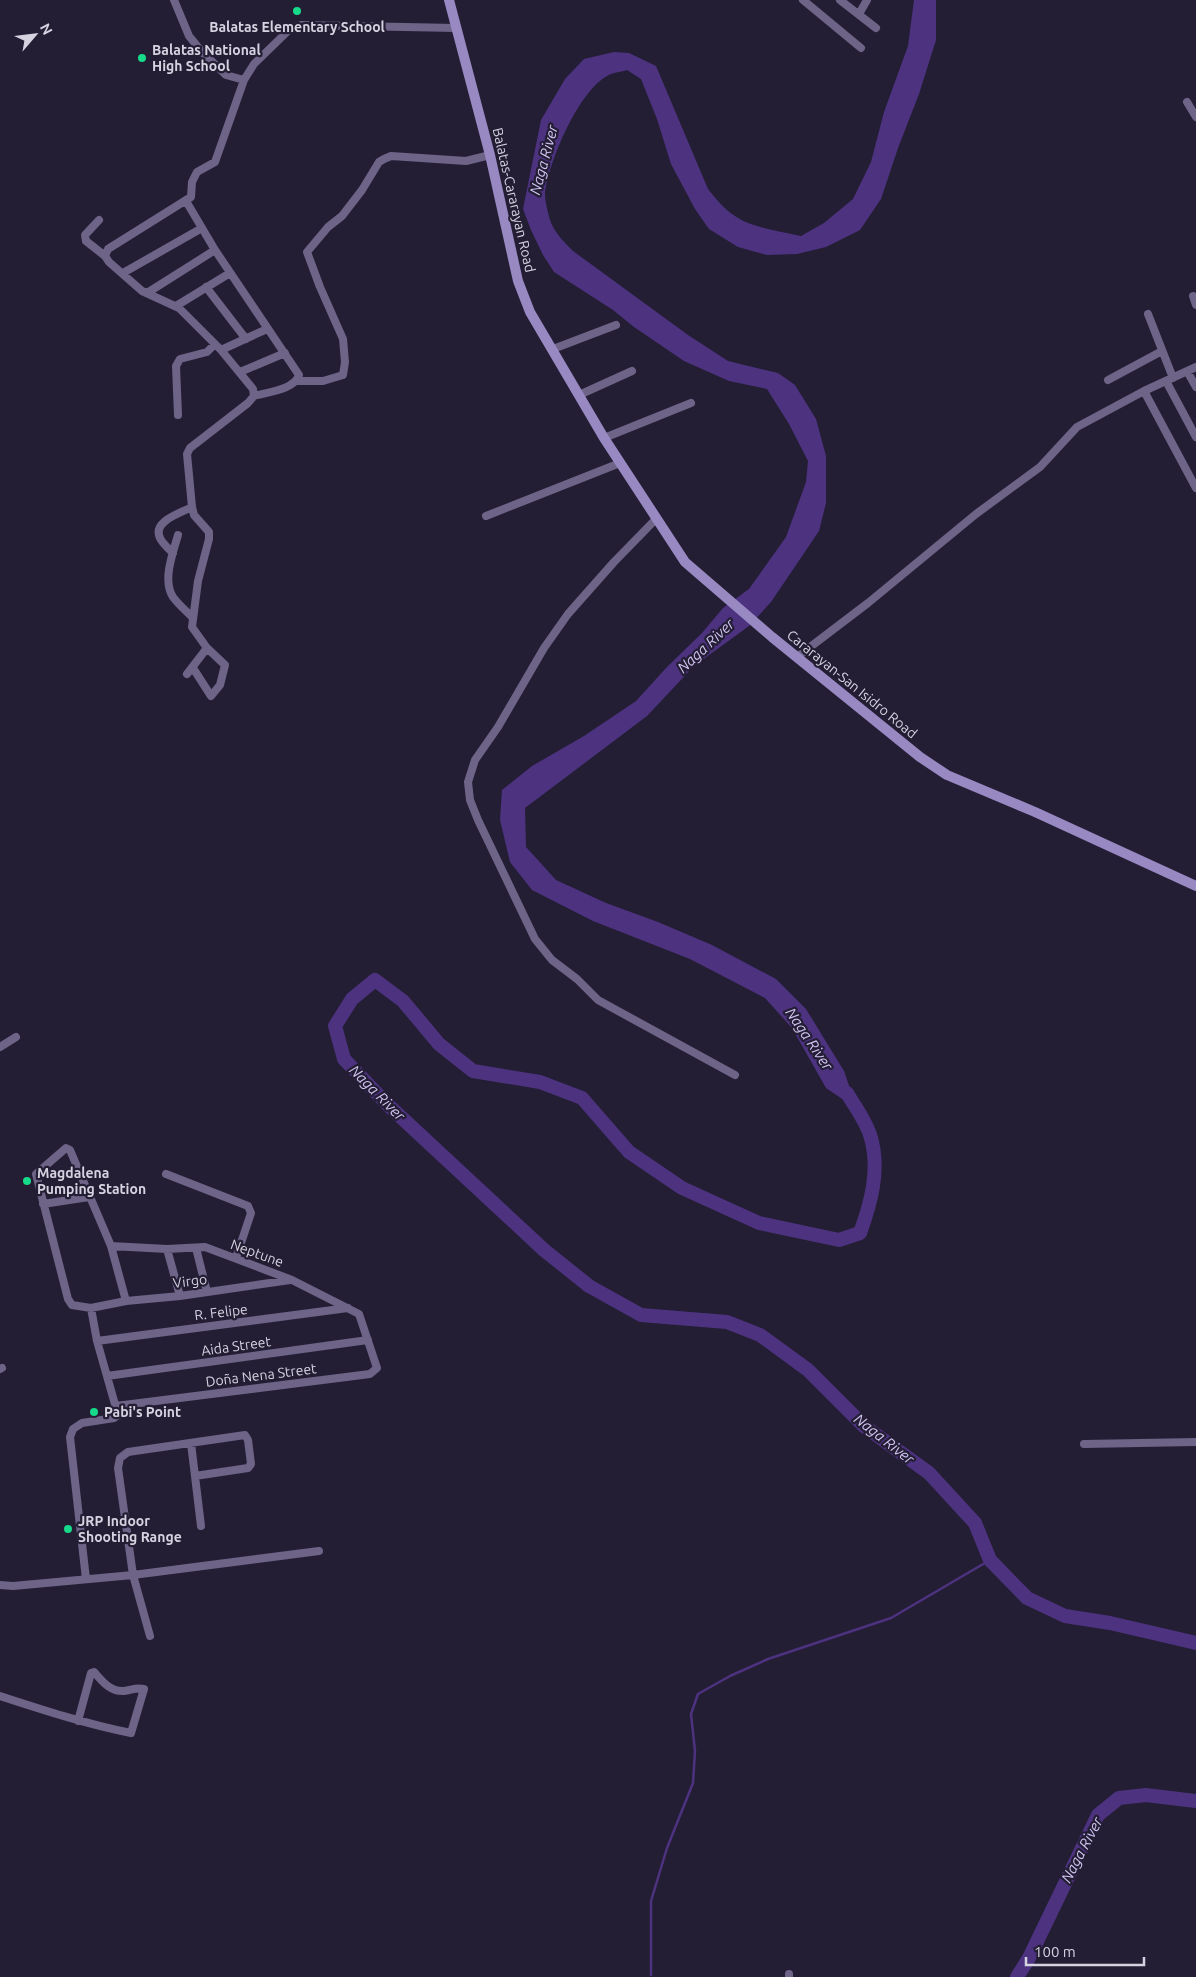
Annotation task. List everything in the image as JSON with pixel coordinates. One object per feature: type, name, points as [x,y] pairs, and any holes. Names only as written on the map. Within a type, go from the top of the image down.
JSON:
[{"type":"main road","name":"Balatas-Cararayan Road","points":[[449,0],[490,155],[518,281],[530,312],[579,395]]},
{"type":"main road","name":"Cararayan-San Isidro Road","points":[[579,395],[604,438],[685,562],[772,637],[920,757],[947,775],[1035,812],[1196,886]]},
{"type":"street","points":[[174,0],[190,36],[202,52],[226,75],[244,80]]},
{"type":"street","points":[[803,0],[861,48]]},
{"type":"street","points":[[840,0],[876,28]]},
{"type":"street","points":[[859,14],[867,0]]},
{"type":"street","points":[[105,256],[108,249],[121,239],[191,197],[192,182],[197,172],[215,162],[244,80],[254,64],[296,26],[456,28]]},
{"type":"street","points":[[1187,102],[1196,118]]},
{"type":"street","points":[[207,648],[190,671],[211,696],[220,685],[225,665],[207,648],[192,627],[198,580],[209,539],[209,532],[194,515],[192,507],[187,454],[190,448],[248,403],[254,396],[290,386],[297,381],[328,380],[343,375],[345,362],[343,339],[307,252],[328,227],[342,216],[362,190],[379,162],[391,156],[466,161],[490,155]]},
{"type":"street","points":[[186,201],[215,250],[299,375],[297,381]]},
{"type":"street","points":[[99,220],[85,235],[86,242],[105,256],[109,262],[142,291],[176,306],[218,347],[240,372],[253,389],[254,396]]},
{"type":"street","points":[[123,273],[202,228]]},
{"type":"street","points":[[147,293],[215,250]]},
{"type":"street","points":[[176,306],[230,273]]},
{"type":"street","points":[[206,287],[246,339]]},
{"type":"street","points":[[1193,296],[1196,305]]},
{"type":"street","points":[[1148,314],[1170,379],[1196,437]]},
{"type":"street","points":[[552,349],[616,325]]},
{"type":"street","points":[[178,415],[176,366],[180,359],[246,339],[267,329]]},
{"type":"street","points":[[1108,380],[1162,351]]},
{"type":"street","points":[[240,372],[285,353]]},
{"type":"street","points":[[797,657],[868,603],[976,514],[1040,467],[1077,427],[1144,391],[1196,367]]},
{"type":"street","points":[[579,395],[632,371]]},
{"type":"street","points":[[1187,372],[1196,387]]},
{"type":"street","points":[[1144,391],[1196,488]]},
{"type":"street","points":[[604,438],[691,403]]},
{"type":"street","points":[[486,516],[620,463]]},
{"type":"street","points":[[173,553],[159,537],[159,529],[164,522],[192,507]]},
{"type":"street","points":[[656,519],[614,562],[568,614],[544,648],[516,700],[475,760],[468,782],[470,800],[488,845],[535,940],[542,950],[577,979],[598,1000],[735,1075]]},
{"type":"street","points":[[178,535],[168,578],[169,588],[173,598],[192,617]]},
{"type":"street","points":[[0,1047],[16,1038]]},
{"type":"street","points":[[86,1579],[70,1437],[73,1429],[82,1423],[116,1417],[118,1415],[97,1341],[90,1308],[72,1306],[68,1299],[36,1174],[66,1148],[70,1150],[111,1246],[126,1301]]},
{"type":"street","points":[[166,1174],[248,1206],[252,1213],[236,1258]]},
{"type":"street","points":[[43,1204],[89,1197]]},
{"type":"street","name":"Neptune","points":[[111,1246],[167,1249],[205,1247],[236,1258],[292,1280],[359,1314],[368,1340]]},
{"type":"street","points":[[196,1248],[207,1292]]},
{"type":"street","points":[[167,1249],[180,1296]]},
{"type":"street","name":"Virgo","points":[[90,1308],[126,1301],[180,1296],[292,1280]]},
{"type":"street","name":"R. Felipe","points":[[97,1341],[348,1308]]},
{"type":"street","name":"Aida Street","points":[[107,1376],[368,1340]]},
{"type":"street","name":"Doña Nena Street","points":[[116,1406],[370,1374],[377,1368],[368,1340]]},
{"type":"street","points":[[150,1636],[133,1575],[118,1468],[120,1458],[128,1452],[245,1435],[248,1440],[251,1464],[248,1468],[195,1476]]},
{"type":"street","points":[[1084,1444],[1196,1442]]},
{"type":"street","points":[[191,1443],[201,1526]]},
{"type":"street","points":[[0,1585],[13,1586],[133,1575],[319,1552]]},
{"type":"street","points":[[0,1696],[78,1721],[131,1732],[144,1689],[113,1690],[94,1672],[91,1673],[78,1721]]},
{"type":"water","points":[[914,0],[936,0],[936,40],[919,94],[881,199],[860,230],[826,247],[797,254],[767,255],[738,247],[709,229],[695,209],[671,164],[657,119],[641,79],[627,70],[611,74],[598,83],[576,111],[552,164],[545,194],[550,220],[554,229],[573,251],[688,335],[728,361],[778,373],[795,385],[816,419],[826,456],[826,503],[819,531],[771,602],[749,626],[694,666],[647,716],[525,808],[526,847],[556,880],[606,903],[712,945],[776,979],[806,1009],[844,1071],[857,1109],[826,1088],[792,1028],[765,998],[690,959],[593,921],[532,890],[510,862],[500,820],[502,790],[532,766],[584,736],[636,701],[702,633],[723,608],[749,589],[786,537],[806,482],[808,461],[789,424],[767,389],[729,381],[684,361],[634,327],[613,310],[554,272],[543,255],[523,209],[541,120],[565,79],[584,59],[614,52],[629,53],[656,66],[708,189],[720,204],[741,220],[766,229],[801,236],[824,223],[853,199],[871,162],[884,112],[908,46]]},
{"type":"waterway","name":"Naga River","points":[[847,1093],[864,1120],[869,1132],[875,1162],[871,1198],[860,1233],[839,1240],[759,1223],[682,1188],[629,1152],[582,1098],[540,1082],[473,1071],[439,1044],[403,1001],[375,980],[352,999],[335,1026],[344,1059],[388,1105],[544,1250],[589,1286],[641,1315],[727,1322],[760,1335],[808,1370],[864,1426],[929,1473],[975,1523],[990,1560],[1027,1598],[1065,1616],[1110,1623],[1196,1643]]},
{"type":"waterway","points":[[651,1975],[651,1901],[667,1848],[693,1783],[695,1751],[691,1714],[698,1694],[730,1676],[768,1659],[891,1618],[990,1560]]},
{"type":"waterway","name":"Naga River","points":[[1017,1977],[1029,1958],[1098,1815],[1119,1798],[1146,1795],[1196,1801]]},
{"type":"place","name":"Balatas Elementary School","points":[[297,11]]},
{"type":"place","name":"Balatas National High School","points":[[142,58]]},
{"type":"place","name":"Magdalena Pumping Station","points":[[27,1181]]},
{"type":"place","name":"Pabi's Point","points":[[94,1412]]},
{"type":"place","name":"JRP Indoor Shooting Range","points":[[68,1529]]}]
